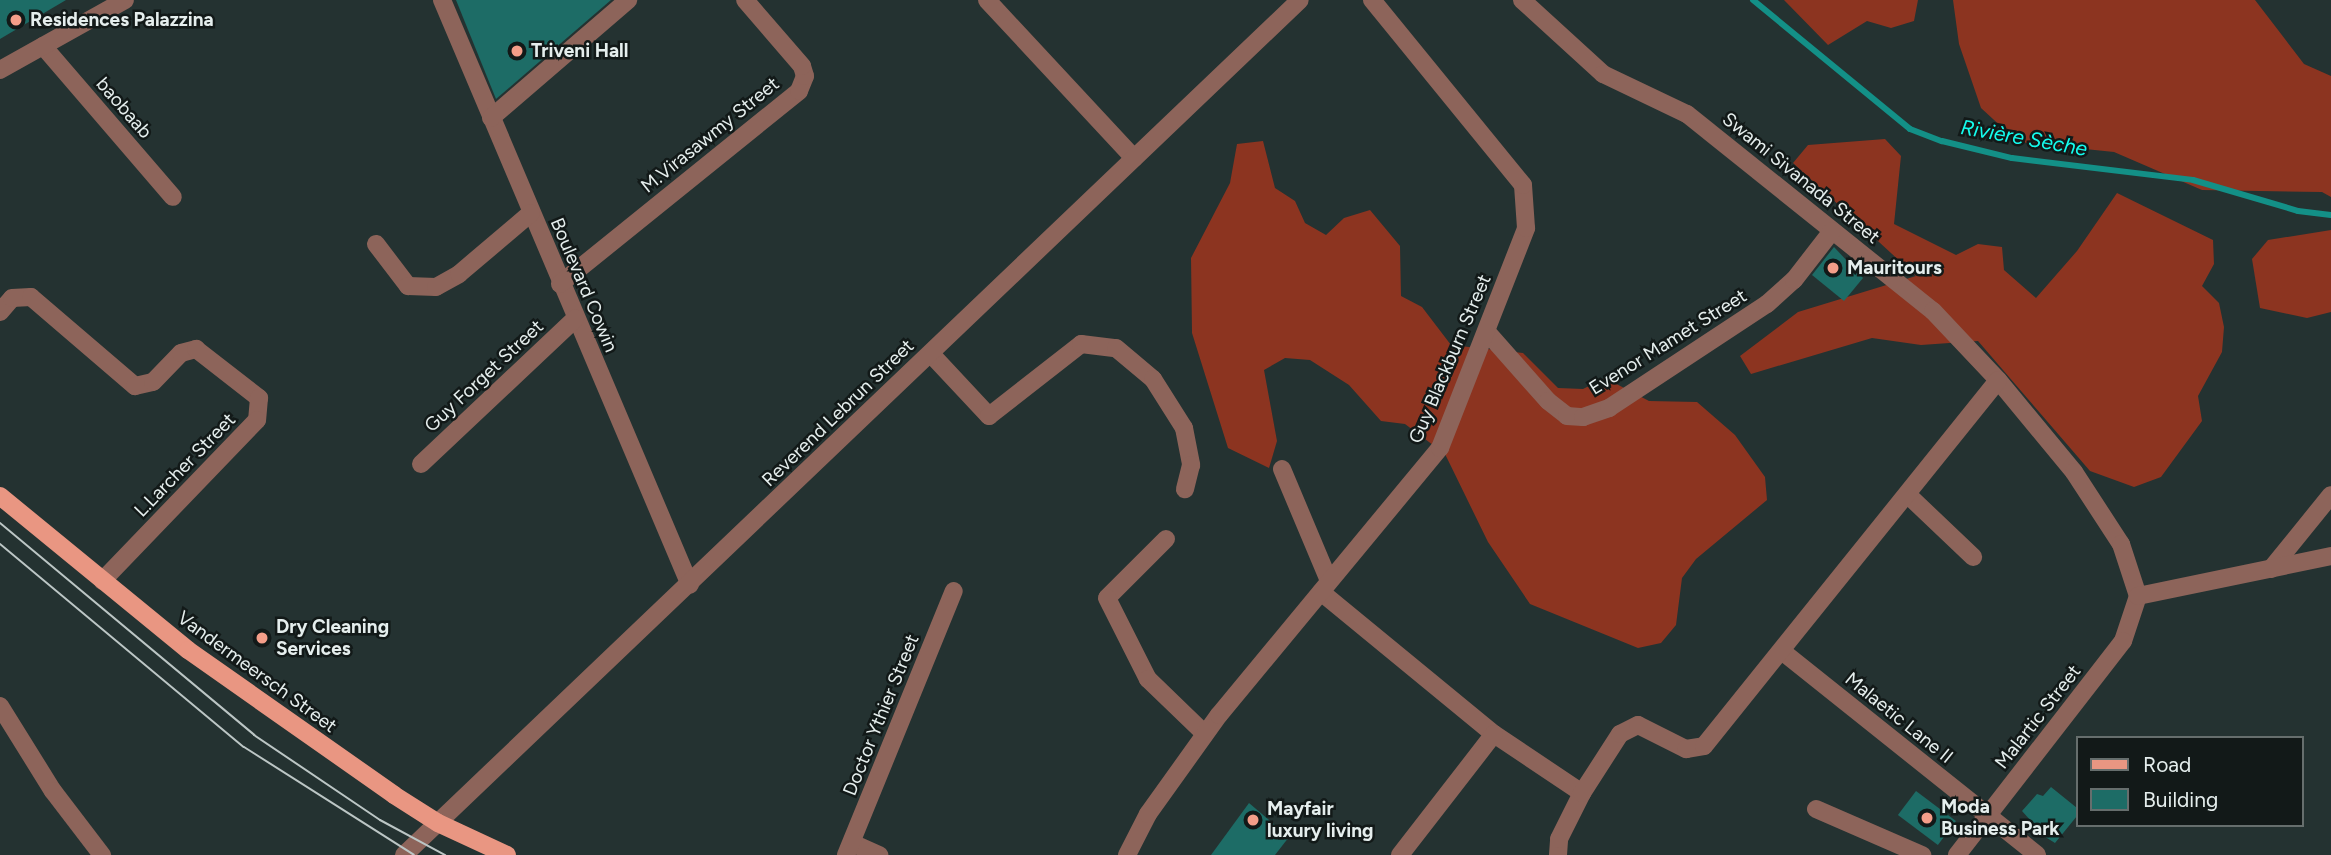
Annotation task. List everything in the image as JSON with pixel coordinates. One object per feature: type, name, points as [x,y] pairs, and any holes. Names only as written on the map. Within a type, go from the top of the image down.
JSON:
[{"type":"main road","name":"Vandermeersch Street","points":[[0,496],[188,650],[438,823],[507,855]]},
{"type":"street","points":[[0,70],[125,0]]},
{"type":"street","name":"Boulevard Cowin","points":[[442,0],[560,284],[690,585]]},
{"type":"street","points":[[491,118],[628,0]]},
{"type":"street","name":"M.Virasawmy Street","points":[[560,284],[799,91],[805,76],[802,66],[745,0]]},
{"type":"street","points":[[986,0],[1134,158]]},
{"type":"street","name":"Reverend Lebrun Street","points":[[404,855],[690,585],[1300,0]]},
{"type":"street","name":"Guy Blackburn Street","points":[[1127,855],[1148,814],[1205,734],[1440,448],[1525,228],[1523,185],[1373,0]]},
{"type":"street","name":"Swami Sivanada Street","points":[[1522,0],[1603,74],[1687,114],[1933,311],[1998,380],[2101,508],[2134,574],[2138,596]]},
{"type":"street","name":"baobaab","points":[[43,46],[173,197]]},
{"type":"street","points":[[376,244],[408,286],[436,287],[459,274],[531,213]]},
{"type":"street","name":"Evenor Mamet Street","points":[[1487,332],[1548,401],[1567,416],[1583,417],[1609,408],[1767,304],[1794,280],[1832,231]]},
{"type":"street","name":"L.Larcher Street","points":[[0,312],[12,298],[31,297],[135,386],[153,382],[181,354],[196,349],[259,398],[257,420],[102,581]]},
{"type":"street","name":"Guy Forget Street","points":[[421,464],[575,319]]},
{"type":"street","points":[[931,354],[989,416],[1081,344],[1116,348],[1153,379],[1184,428],[1191,465],[1185,489]]},
{"type":"street","points":[[1558,855],[1559,839],[1582,793],[1627,728],[1638,725],[1686,749],[1704,746],[1783,652],[1998,380]]},
{"type":"street","points":[[1282,469],[1325,586],[1494,734],[1582,793]]},
{"type":"street","points":[[1908,495],[1973,557]]},
{"type":"street","points":[[2271,569],[2331,495]]},
{"type":"street","points":[[1166,539],[1107,598],[1148,679],[1205,734]]},
{"type":"street","points":[[2138,596],[2331,556]]},
{"type":"street","name":"Doctor Ythier Street","points":[[849,849],[954,591]]},
{"type":"street","name":"Malartic Street","points":[[1957,855],[2123,641],[2138,596]]},
{"type":"street","name":"Malaetic Lane II","points":[[1783,652],[2037,855]]},
{"type":"street","points":[[0,706],[53,791],[102,855]]},
{"type":"street","points":[[1400,855],[1494,734]]},
{"type":"street","points":[[1816,808],[1922,855]]},
{"type":"street","points":[[849,849],[879,855]]},
{"type":"shaded area","points":[[1784,0],[1918,0],[1914,21],[1891,28],[1867,21],[1828,45]]},
{"type":"shaded area","points":[[1953,0],[2255,0],[2304,64],[2331,76],[2331,197],[2322,192],[2202,190],[2114,152],[2018,142],[1981,108],[1959,44]]},
{"type":"shaded area","points":[[1885,139],[1901,156],[1894,224],[1956,255],[1978,244],[2002,247],[2004,270],[2036,298],[2077,251],[2117,193],[2213,240],[2214,264],[2202,286],[2219,303],[2224,327],[2222,352],[2198,396],[2202,421],[2161,477],[2134,487],[2090,471],[1978,341],[1921,345],[1872,338],[1751,374],[1740,356],[1798,312],[1916,276],[1793,163],[1808,145]]},
{"type":"shaded area","points":[[1263,141],[1275,188],[1295,201],[1305,223],[1326,235],[1344,218],[1370,210],[1400,246],[1401,296],[1422,307],[1451,345],[1523,353],[1558,388],[1583,389],[1605,378],[1649,401],[1697,402],[1735,435],[1765,477],[1767,500],[1696,559],[1682,578],[1676,625],[1661,643],[1638,648],[1530,604],[1488,542],[1445,454],[1405,424],[1381,421],[1349,385],[1310,360],[1285,358],[1264,370],[1277,441],[1269,468],[1228,448],[1192,333],[1191,258],[1230,183],[1237,144]]},
{"type":"shaded area","points":[[2331,230],[2331,312],[2307,318],[2260,308],[2252,259],[2268,240]]},
{"type":"building","name":"Residences Palazzina","points":[[0,0],[66,0],[0,39]]},
{"type":"building","name":"Triveni Hall","points":[[456,0],[611,0],[496,99]]},
{"type":"building","name":"Mauritours","points":[[1834,247],[1863,278],[1844,301],[1812,275]]},
{"type":"building","points":[[2051,787],[2076,807],[2076,817],[2055,843],[2026,825],[2031,821],[2022,811],[2037,794],[2043,796]]},
{"type":"building","name":"Moda Business Park","points":[[1916,791],[1956,821],[1938,845],[1898,815]]},
{"type":"building","name":"Mayfair luxury living","points":[[1249,803],[1289,837],[1275,855],[1211,855]]},
{"type":"waterway","name":"Rivière Sèche","points":[[1753,0],[1910,129],[1942,141],[2012,158],[2193,180],[2298,211],[2331,215]]},
{"type":"tram line","points":[[0,523],[254,735],[380,820],[445,855]]},
{"type":"tram line","points":[[0,544],[244,747],[414,855]]},
{"type":"place","name":"Residences Palazzina","points":[[16,20]]},
{"type":"place","name":"Triveni Hall","points":[[517,51]]},
{"type":"place","name":"Mauritours","points":[[1833,268]]},
{"type":"place","name":"Dry Cleaning Services","points":[[262,638]]},
{"type":"place","name":"Moda Business Park","points":[[1927,818]]},
{"type":"place","name":"Mayfair luxury living","points":[[1253,820]]}]
